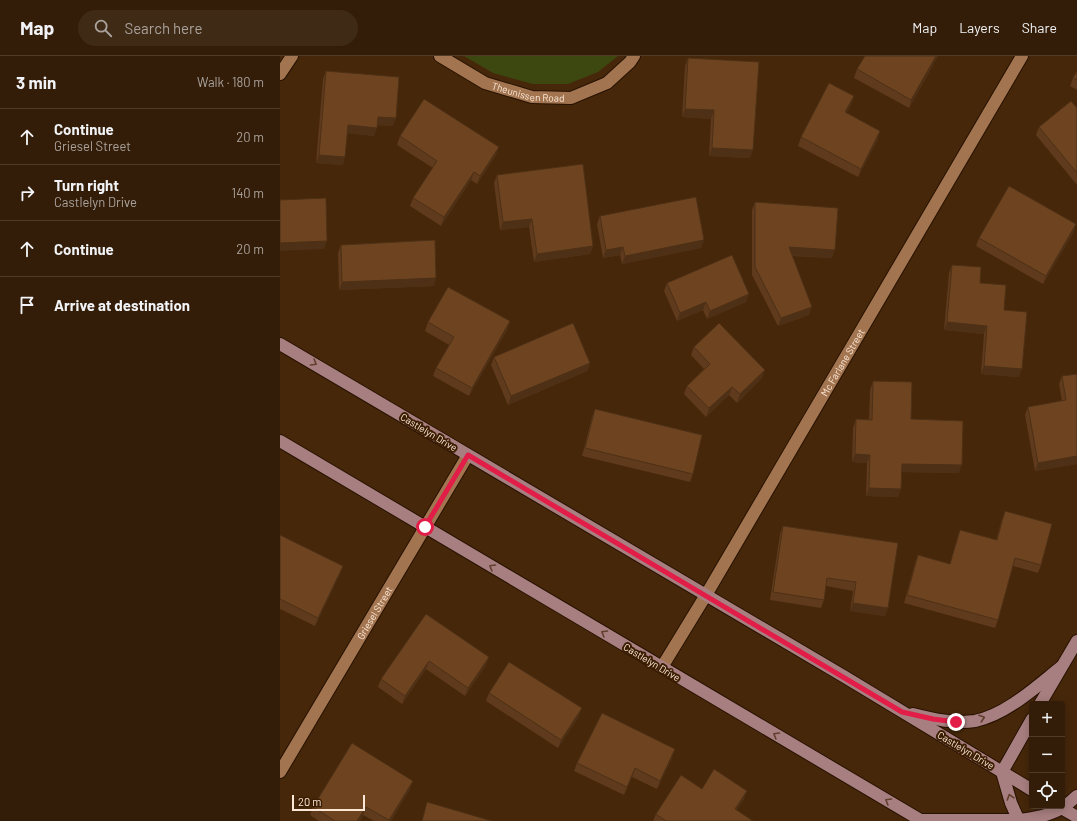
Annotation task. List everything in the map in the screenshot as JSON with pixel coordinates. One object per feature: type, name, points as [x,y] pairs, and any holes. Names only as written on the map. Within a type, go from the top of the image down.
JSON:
[{"type":"street","points":[[280,74],[292,56]]},
{"type":"street","name":"Theunissen Road","points":[[440,56],[485,83],[532,97],[571,98],[607,83],[630,62],[634,56]]},
{"type":"street","name":"Mc Farlane Street","points":[[662,667],[706,595],[1022,56]]},
{"type":"street","name":"Castlelyn Drive","points":[[280,344],[706,595],[1029,788]]},
{"type":"street","name":"Castlelyn Drive","points":[[280,441],[920,820]]},
{"type":"street","name":"Griesel Street","points":[[280,772],[468,455]]},
{"type":"street","points":[[1042,701],[1077,640]]},
{"type":"street","points":[[902,712],[933,719],[956,722],[975,720],[992,715],[1012,705],[1061,667]]},
{"type":"street","points":[[1019,821],[1011,803],[1002,772],[1029,724]]},
{"type":"street","points":[[1065,804],[1077,796]]},
{"type":"street","points":[[920,820],[1019,821],[1050,814],[1057,809]]},
{"type":"street","points":[[1063,809],[1077,817]]},
{"type":"green space","points":[[464,56],[618,56],[598,72],[568,84],[533,84],[493,73]]},
{"type":"building","points":[[865,56],[936,56],[911,100],[857,69]]},
{"type":"building","points":[[688,58],[759,62],[753,150],[712,148],[714,110],[685,109]]},
{"type":"building","points":[[326,71],[399,77],[396,118],[378,117],[377,128],[348,125],[345,157],[319,155]]},
{"type":"building","points":[[1077,71],[1077,80],[1073,78]]},
{"type":"building","points":[[829,83],[854,96],[845,112],[880,131],[861,169],[801,137]]},
{"type":"building","points":[[424,99],[499,147],[480,176],[474,172],[444,217],[413,198],[437,161],[400,136]]},
{"type":"building","points":[[1071,101],[1077,108],[1077,173],[1039,127]]},
{"type":"building","points":[[583,164],[593,246],[537,254],[532,219],[503,222],[497,175]]},
{"type":"building","points":[[1009,186],[1076,224],[1046,276],[979,238]]},
{"type":"building","points":[[696,197],[704,240],[625,256],[623,247],[606,250],[600,216]]},
{"type":"building","points":[[326,198],[327,241],[280,243],[280,200]]},
{"type":"building","points":[[755,202],[838,208],[835,250],[789,247],[812,307],[781,318],[755,267]]},
{"type":"building","points":[[435,240],[436,278],[342,282],[341,245]]},
{"type":"building","points":[[732,255],[749,294],[710,311],[706,302],[680,313],[667,283]]},
{"type":"building","points":[[952,265],[981,267],[980,283],[1006,285],[1004,310],[1027,312],[1022,369],[984,366],[987,326],[947,322]]},
{"type":"building","points":[[448,287],[510,321],[472,388],[436,368],[454,337],[428,322]]},
{"type":"building","points":[[573,323],[590,363],[511,396],[494,357]]},
{"type":"building","points":[[719,323],[765,370],[740,394],[732,387],[709,408],[687,386],[710,364],[694,347]]},
{"type":"building","points":[[1077,374],[1077,456],[1038,463],[1028,407],[1066,400],[1062,376]]},
{"type":"building","points":[[873,381],[912,382],[911,419],[963,421],[962,465],[902,464],[901,489],[869,488],[870,455],[855,454],[856,419],[872,420]]},
{"type":"building","points":[[595,409],[702,435],[693,474],[585,448]]},
{"type":"building","points":[[1005,511],[1052,524],[1041,565],[1015,558],[998,620],[907,595],[918,555],[950,564],[960,530],[997,540]]},
{"type":"building","points":[[783,526],[898,543],[888,608],[853,603],[856,582],[827,578],[824,600],[773,592]]},
{"type":"building","points":[[280,535],[343,566],[318,618],[280,599]]},
{"type":"building","points":[[426,614],[489,657],[468,688],[429,661],[405,696],[381,679]]},
{"type":"building","points":[[509,662],[582,708],[561,740],[489,693]]},
{"type":"building","points":[[602,713],[675,749],[660,781],[635,768],[627,787],[577,763]]},
{"type":"building","points":[[352,743],[413,781],[389,820],[366,807],[357,821],[335,821],[313,807]]},
{"type":"building","points":[[714,769],[747,791],[735,809],[753,821],[666,821],[656,814],[681,775],[702,789]]},
{"type":"building","points":[[427,802],[492,821],[422,821]]},
{"type":"route","points":[[425,527],[468,455],[902,712],[933,719],[956,722]]}]
